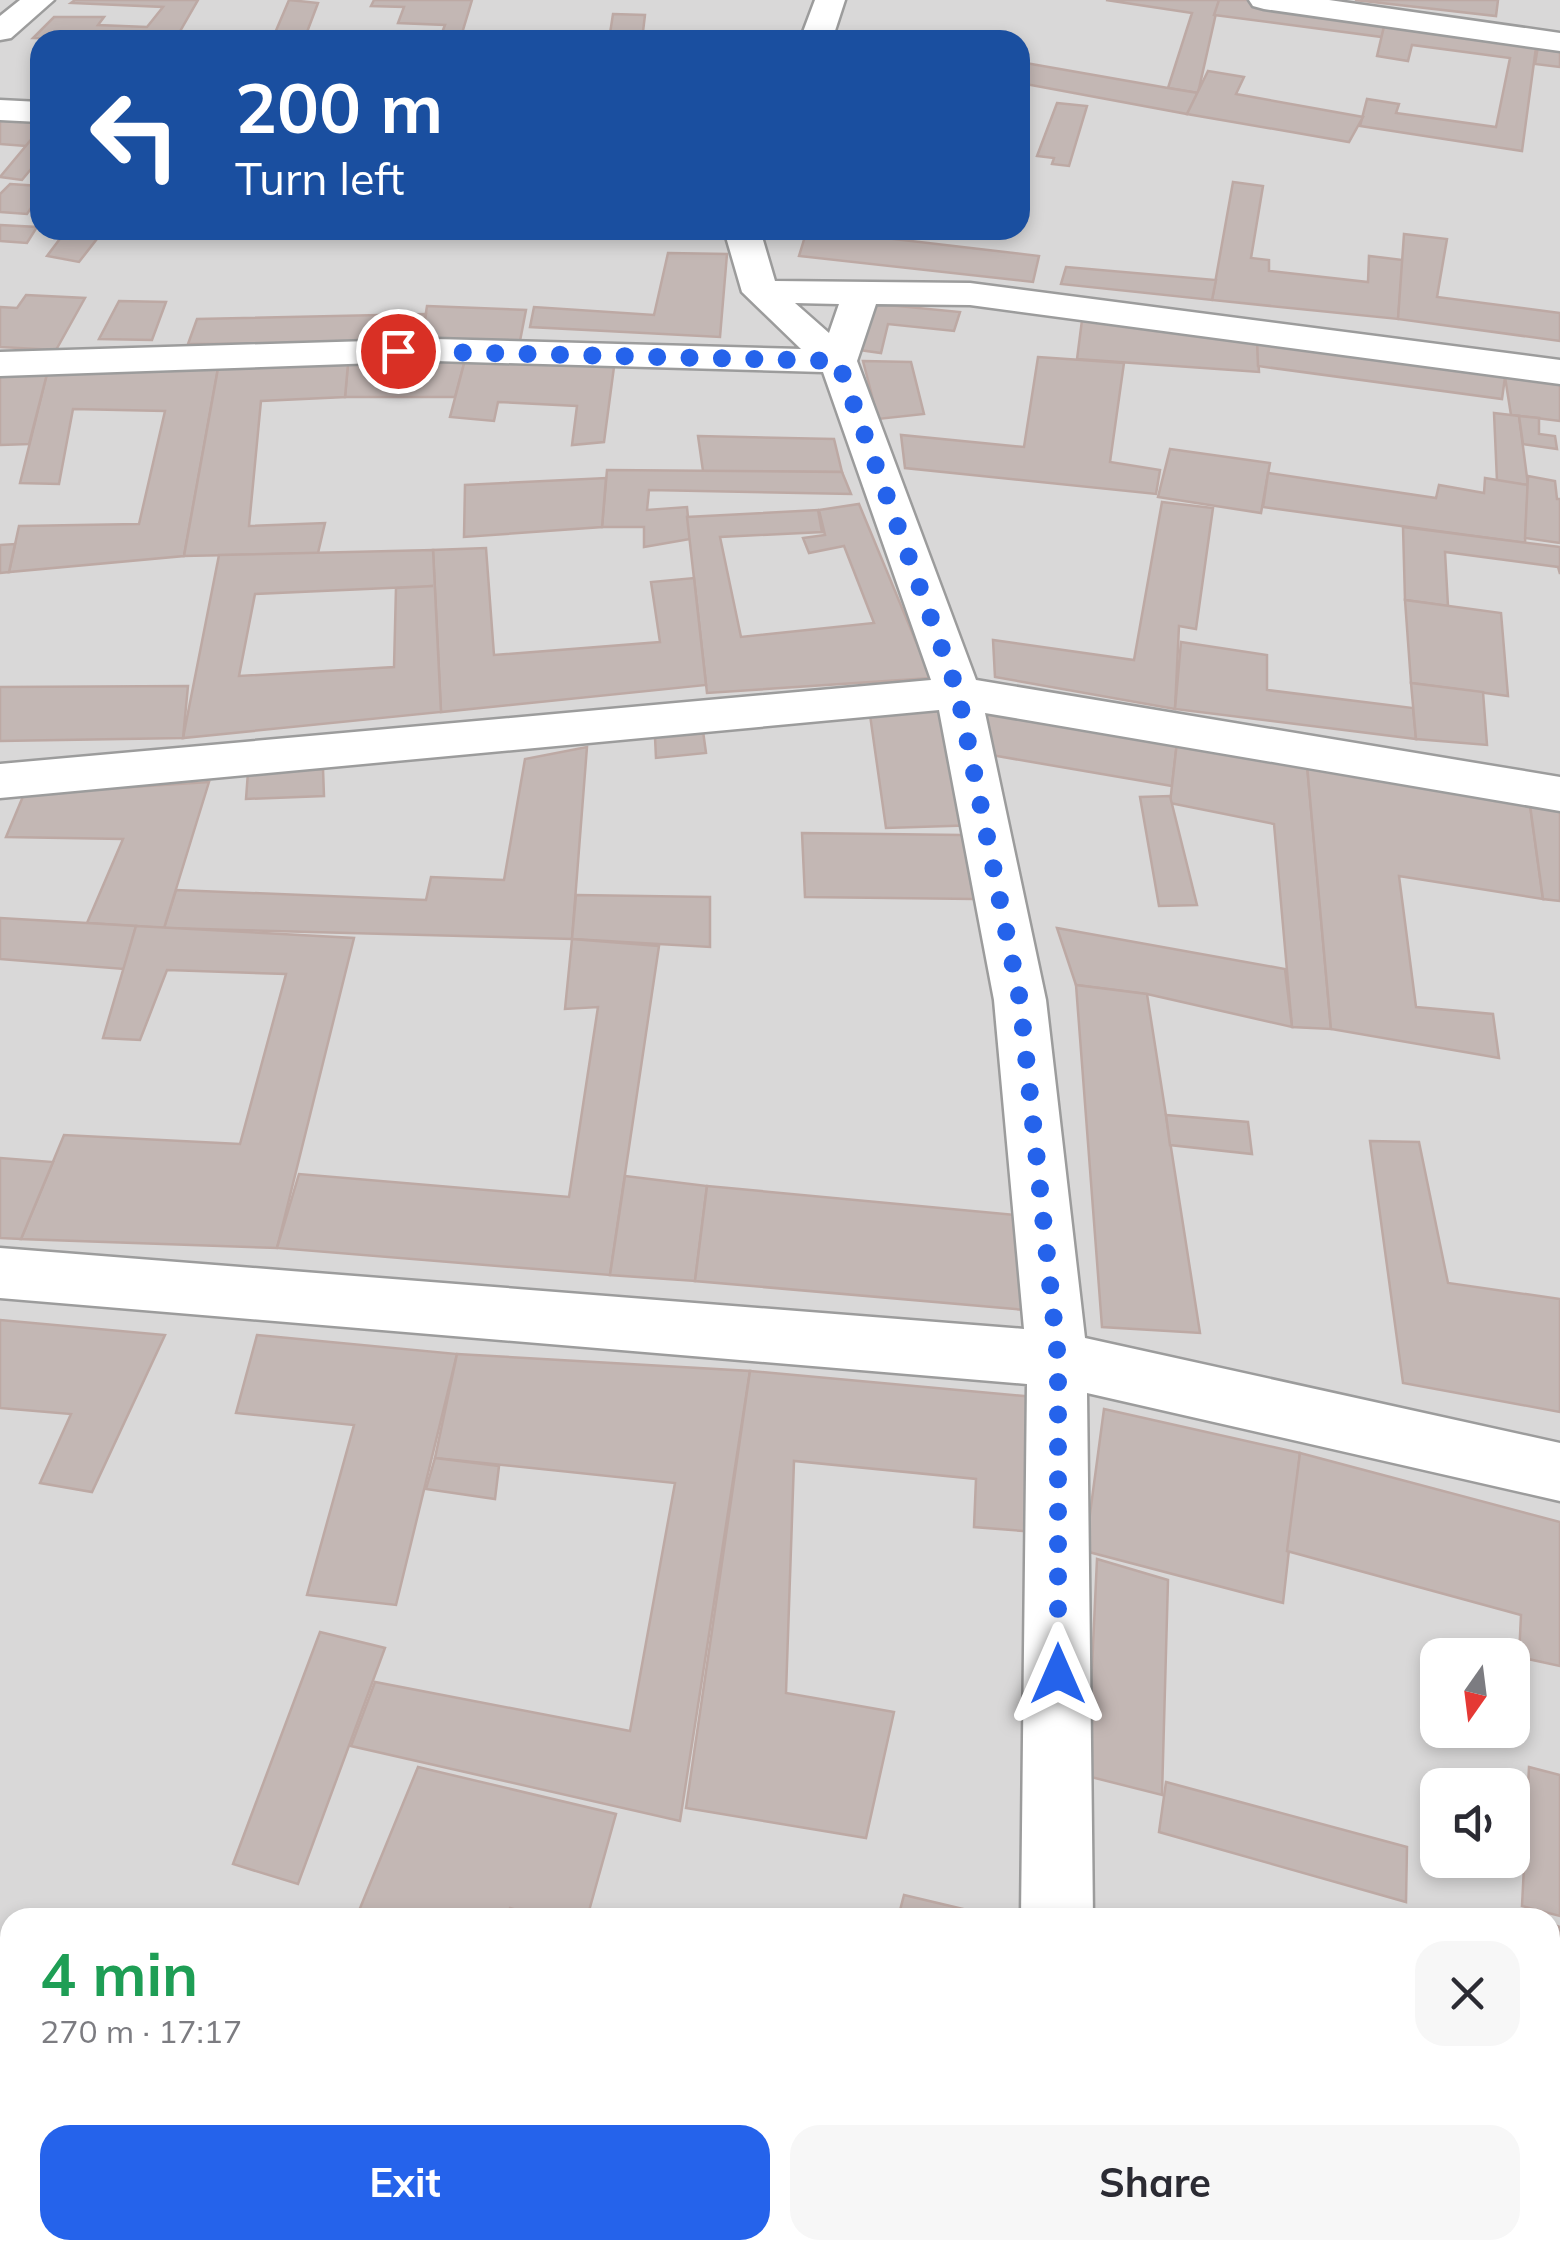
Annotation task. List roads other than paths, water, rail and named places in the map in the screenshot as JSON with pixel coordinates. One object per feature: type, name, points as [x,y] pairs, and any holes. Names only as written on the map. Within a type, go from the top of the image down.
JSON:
[{"type":"street","points":[[0,31],[39,0]]},
{"type":"street","points":[[820,30],[830,0]]},
{"type":"street","points":[[1264,0],[1560,42]]},
{"type":"street","points":[[0,110],[30,112]]},
{"type":"street","points":[[745,240],[760,292],[838,361],[958,693],[1020,1000],[1058,1359],[1057,1908]]},
{"type":"street","points":[[760,292],[970,294],[1560,372]]},
{"type":"street","points":[[838,361],[861,293]]},
{"type":"street","points":[[0,364],[434,350],[838,361]]},
{"type":"street","points":[[0,781],[958,693],[1560,794]]},
{"type":"street","points":[[0,1273],[1058,1359],[1560,1472]]}]
